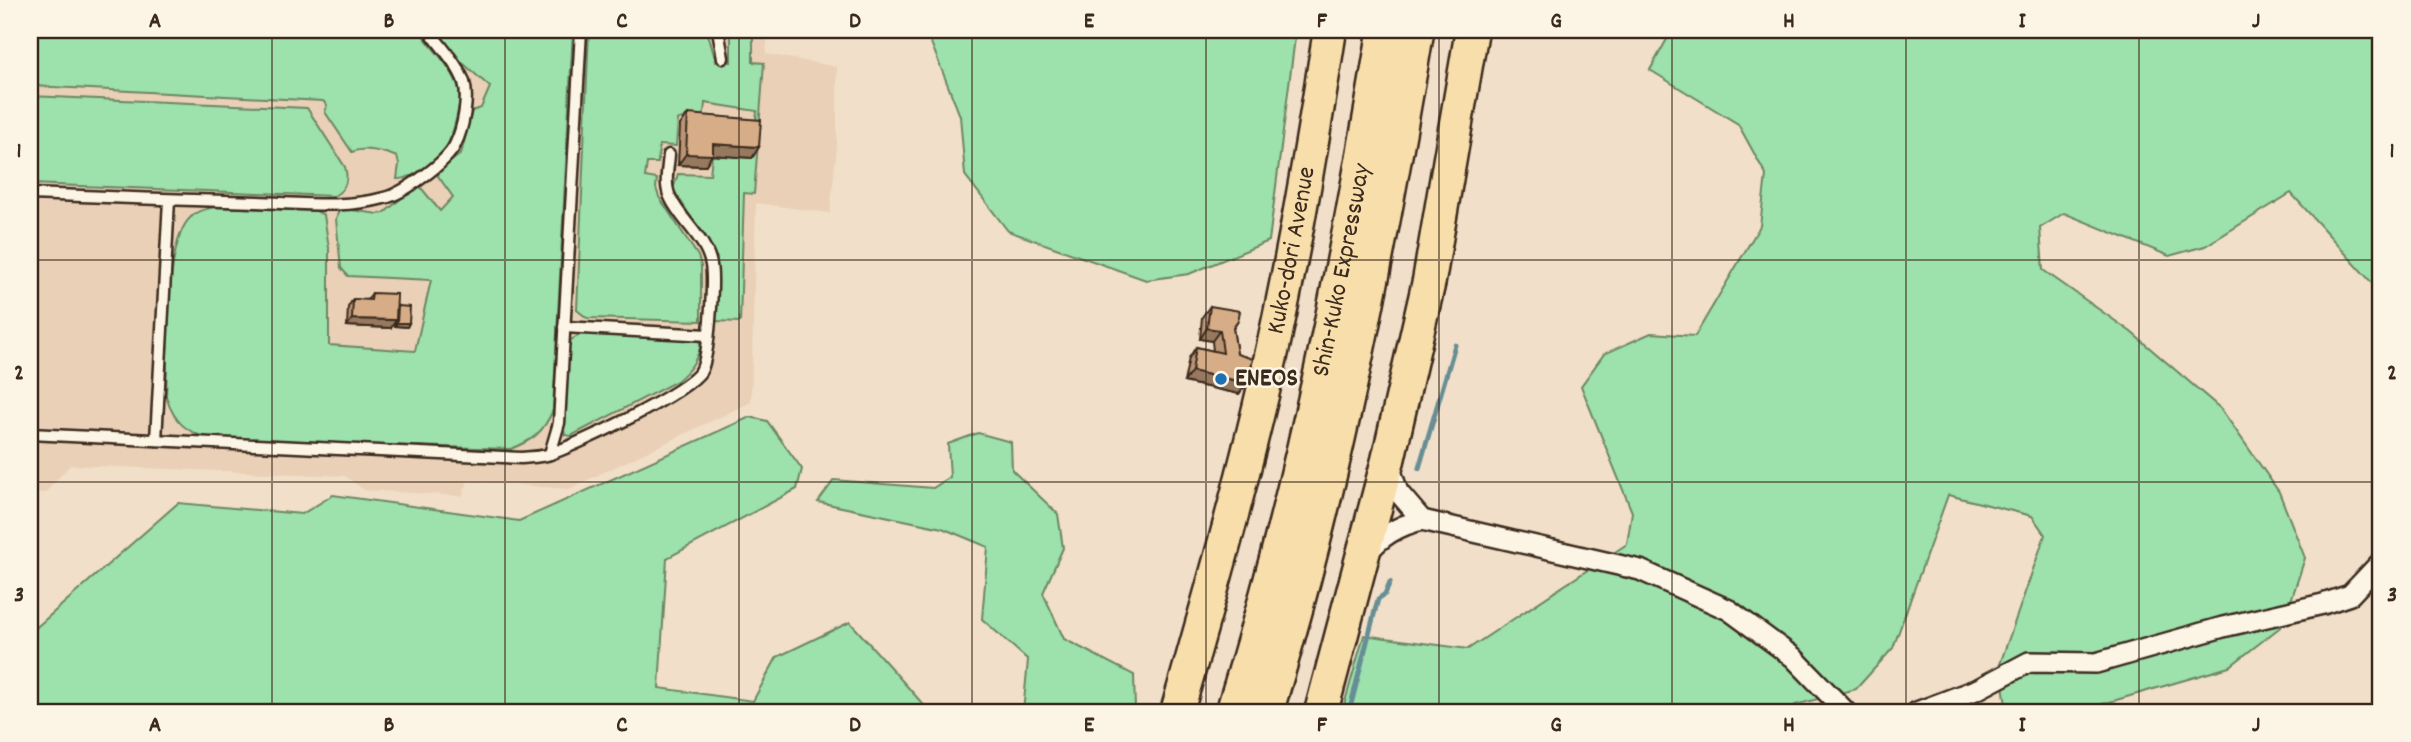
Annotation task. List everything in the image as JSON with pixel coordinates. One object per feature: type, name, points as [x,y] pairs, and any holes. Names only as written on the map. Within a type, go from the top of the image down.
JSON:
[{"type":"highway","name":"Kuko-dori Avenue","points":[[1177,712],[1267,373],[1303,199],[1330,30]]},
{"type":"highway","name":"Shin-Kuko Expressway","points":[[1234,712],[1286,525],[1320,384],[1359,192],[1386,30]]},
{"type":"highway","name":"Shin-Kuko Expressway","points":[[1265,712],[1314,531],[1347,390],[1388,196],[1416,30]]},
{"type":"highway","points":[[1321,712],[1388,460],[1429,281],[1472,30]]},
{"type":"street","points":[[1388,460],[1398,492],[1422,520]]},
{"type":"street","points":[[1362,559],[1384,537],[1409,523],[1422,520],[1640,570],[1729,610],[1793,657],[1846,712]]},
{"type":"street","points":[[1917,712],[1978,689],[2029,662],[2096,663],[2223,627],[2341,598],[2350,595],[2381,562]]},
{"type":"lane","points":[[30,194],[329,204],[387,198],[407,187],[445,158],[455,145],[461,127],[466,97],[464,83],[429,30]]},
{"type":"lane","points":[[550,454],[559,423],[581,30]]},
{"type":"lane","points":[[718,30],[723,58]]},
{"type":"lane","points":[[30,434],[521,458],[550,454],[570,447],[683,388],[700,372],[706,358],[711,264],[705,250],[670,198],[666,185],[669,155]]},
{"type":"lane","points":[[156,440],[169,200]]},
{"type":"lane","points":[[564,327],[708,335]]},
{"type":"shaded area","points":[[30,30],[768,30],[766,54],[837,67],[837,145],[830,213],[756,203],[751,402],[569,489],[468,481],[462,496],[364,490],[345,476],[70,465],[45,493],[30,492]]},
{"type":"green space","points":[[30,30],[419,30],[447,65],[456,81],[460,94],[458,110],[451,135],[442,152],[417,173],[397,179],[397,157],[369,150],[352,152],[325,112],[327,105],[323,101],[30,85]]},
{"type":"green space","points":[[435,30],[573,30],[553,410],[545,425],[531,439],[511,449],[213,440],[188,430],[177,420],[166,396],[169,302],[176,251],[182,231],[190,218],[201,211],[214,207],[316,211],[324,215],[329,248],[329,345],[415,351],[431,280],[348,276],[341,268],[336,219],[339,210],[345,209],[384,213],[418,184],[440,211],[453,197],[438,176],[439,170],[461,154],[472,111],[481,108],[490,87],[449,51]]},
{"type":"green space","points":[[589,30],[707,30],[716,62],[731,62],[731,39],[728,30],[753,30],[753,62],[764,63],[754,194],[744,193],[740,322],[714,321],[717,258],[673,189],[678,174],[710,175],[712,155],[752,157],[757,111],[705,103],[703,122],[678,119],[676,146],[659,145],[658,163],[647,163],[645,177],[657,179],[659,197],[698,256],[701,266],[701,321],[587,318],[577,310]]},
{"type":"green space","points":[[926,30],[1296,30],[1269,241],[1189,274],[1146,280],[1008,231],[965,175],[960,116]]},
{"type":"green space","points":[[1672,30],[2381,30],[2381,293],[2291,193],[2205,246],[2169,256],[2064,213],[2040,228],[2043,270],[2131,332],[2221,409],[2279,492],[2305,558],[2283,625],[2229,667],[2089,708],[2007,712],[2000,664],[2045,535],[2032,516],[1948,495],[1893,648],[1856,689],[1795,705],[1794,712],[1342,712],[1364,635],[1468,649],[1627,544],[1632,512],[1581,386],[1604,354],[1651,333],[1695,336],[1760,226],[1766,175],[1738,124],[1650,70]]},
{"type":"green space","points":[[30,96],[307,108],[345,167],[346,184],[334,196],[30,184]]},
{"type":"green space","points":[[583,333],[696,337],[701,345],[692,365],[677,381],[571,436],[565,435],[564,429],[569,348],[571,340]]},
{"type":"green space","points":[[750,417],[767,421],[802,469],[797,489],[667,558],[659,688],[753,701],[777,657],[850,622],[929,711],[1023,712],[30,712],[30,633],[178,503],[302,514],[333,495],[519,521]]},
{"type":"green space","points":[[978,433],[1011,442],[1012,470],[1058,514],[1063,548],[1043,593],[1064,639],[1134,675],[1133,712],[1023,712],[1028,660],[982,619],[988,547],[942,528],[818,502],[834,480],[933,488],[950,477],[948,444]]},
{"type":"building","points":[[688,114],[761,120],[759,147],[713,144],[713,155],[686,154]]},
{"type":"building","points":[[372,293],[397,294],[396,320],[352,319],[353,299],[371,300]]},
{"type":"building","points":[[398,306],[410,307],[409,323],[397,323]]},
{"type":"building","points":[[1210,306],[1240,311],[1233,328],[1237,354],[1253,359],[1247,383],[1192,371],[1196,347],[1223,353],[1220,330],[1207,328]]},
{"type":"waterway","points":[[1419,468],[1455,345]]},
{"type":"waterway","points":[[1349,712],[1378,599],[1385,594],[1390,582]]},
{"type":"place","name":"ENEOS","points":[[1221,379]]}]
